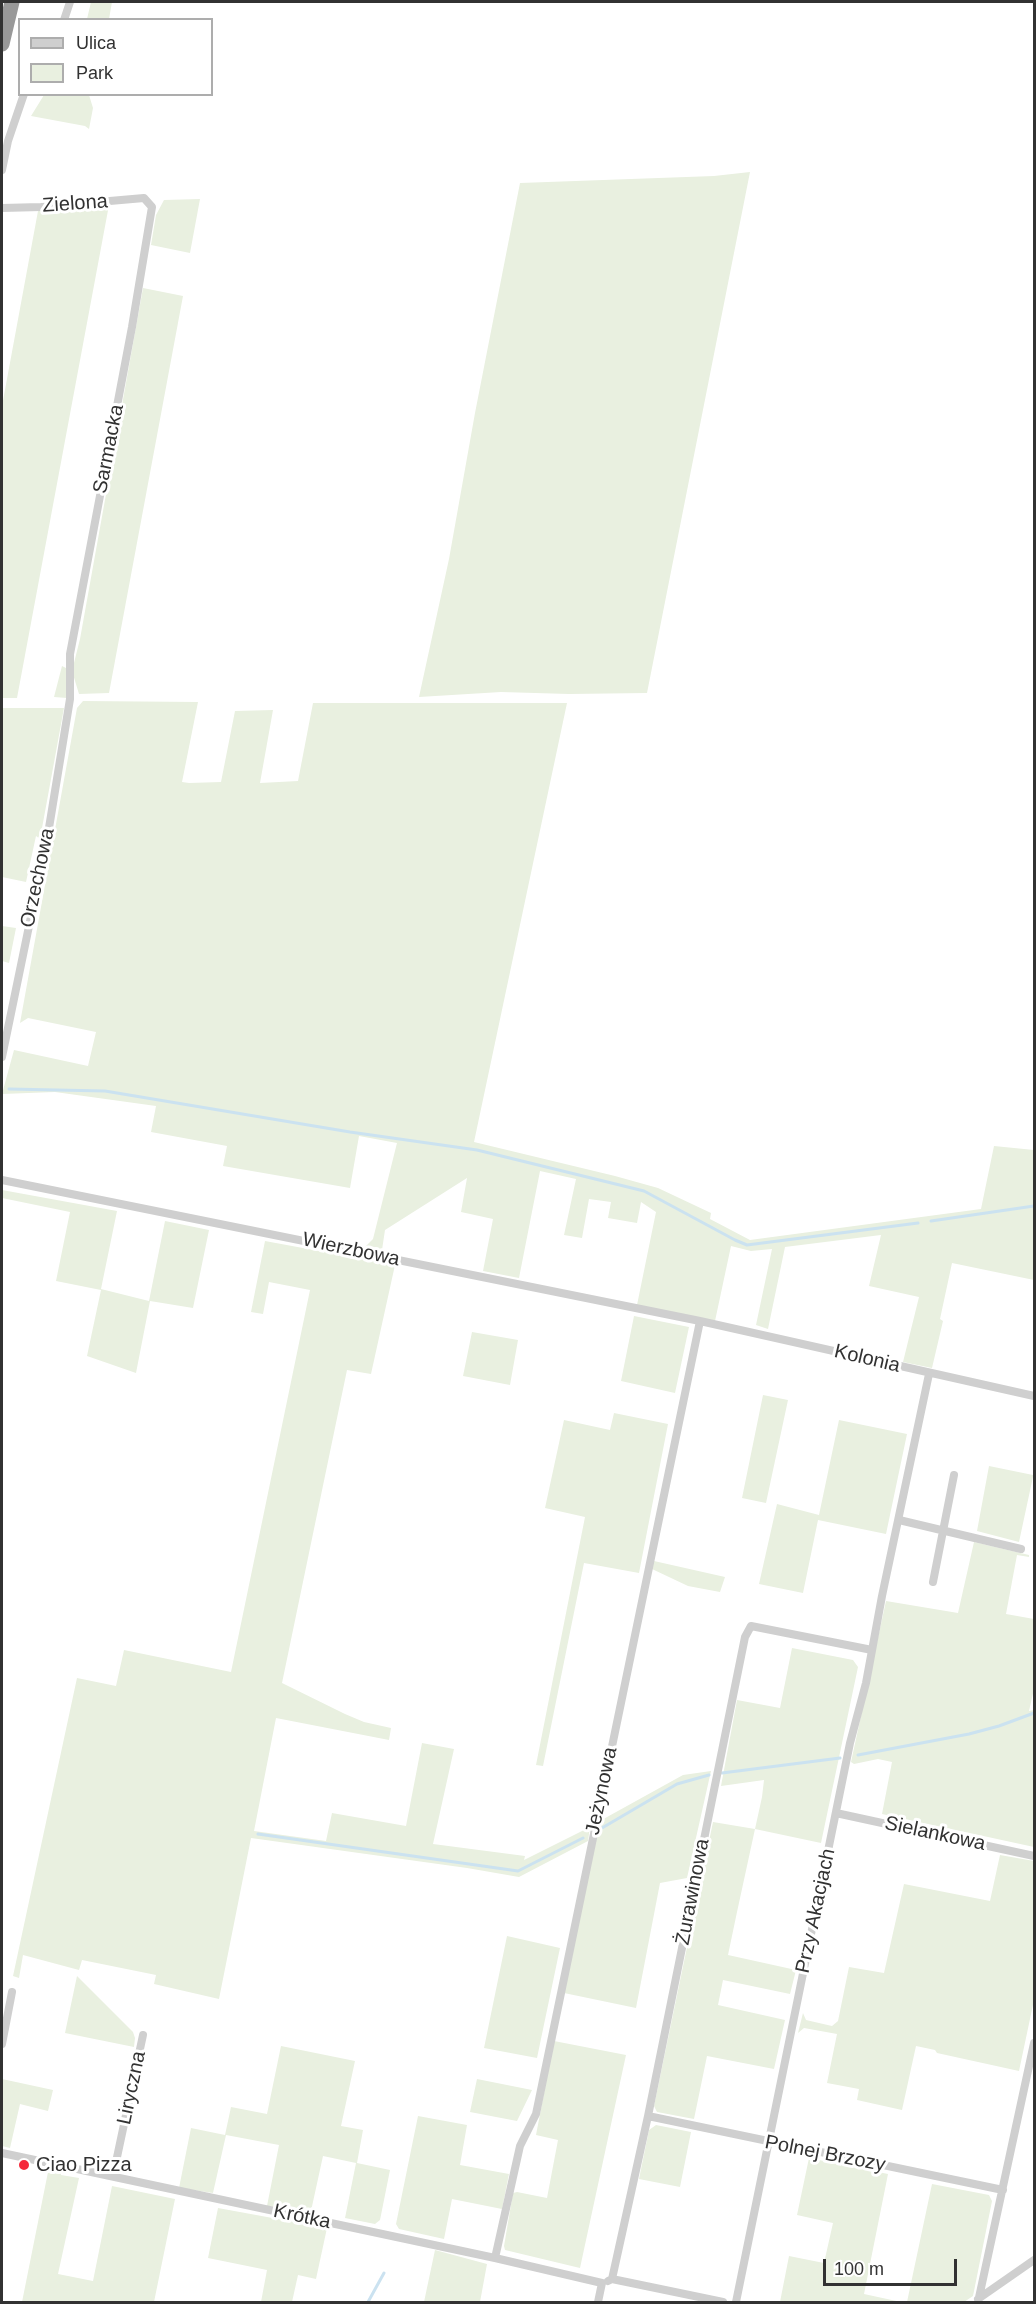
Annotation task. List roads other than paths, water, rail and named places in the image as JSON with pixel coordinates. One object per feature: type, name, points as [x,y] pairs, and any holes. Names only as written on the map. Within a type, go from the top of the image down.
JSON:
[{"type":"highway","points":[[2,44],[12,2]]},
{"type":"street","points":[[65,18],[70,2]]},
{"type":"street","points":[[2,170],[10,134],[23,96]]},
{"type":"street","name":"Zielona","points":[[2,208],[144,198],[148,201]]},
{"type":"street","name":"Sarmacka","points":[[70,699],[70,654],[132,327],[152,207],[148,201]]},
{"type":"street","name":"Orzechowa","points":[[2,1057],[48,834],[70,699]]},
{"type":"street","name":"Wierzbowa","points":[[2,1180],[700,1321]]},
{"type":"street","name":"Kolonia","points":[[700,1321],[1035,1396]]},
{"type":"street","name":"Jeżynowa","points":[[495,2258],[520,2146],[536,2114],[700,1321]]},
{"type":"street","name":"Przy Akacjach","points":[[736,2302],[850,1743],[862,1700],[929,1374]]},
{"type":"street","points":[[933,1582],[954,1475]]},
{"type":"street","points":[[899,1520],[1021,1549]]},
{"type":"street","name":"Żurawinowa","points":[[612,2279],[648,2116],[745,1637],[751,1626],[872,1650]]},
{"type":"street","name":"Sielankowa","points":[[836,1813],[1035,1856]]},
{"type":"street","points":[[2,2044],[12,1992]]},
{"type":"street","name":"Liryczna","points":[[113,2176],[143,2035]]},
{"type":"street","points":[[977,2301],[1035,2043]]},
{"type":"street","name":"Polnej Brzozy","points":[[648,2116],[1003,2190]]},
{"type":"street","name":"Krótka","points":[[2,2153],[602,2283]]},
{"type":"street","points":[[977,2301],[1035,2260]]},
{"type":"street","points":[[598,2302],[602,2283],[612,2279],[723,2302]]},
{"type":"waterway","points":[[9,1089],[105,1091],[350,1132],[477,1150],[644,1191],[747,1245],[918,1223]]},
{"type":"waterway","points":[[931,1221],[1034,1206]]},
{"type":"waterway","points":[[858,1755],[969,1734],[1034,1713]]},
{"type":"waterway","points":[[722,1773],[840,1758]]},
{"type":"waterway","points":[[602,1828],[677,1784],[709,1775]]},
{"type":"waterway","points":[[258,1834],[518,1871],[583,1838]]},
{"type":"waterway","points":[[368,2302],[384,2273]]},
{"type":"place","name":"Ciao Pizza","points":[[24,2165]]}]
